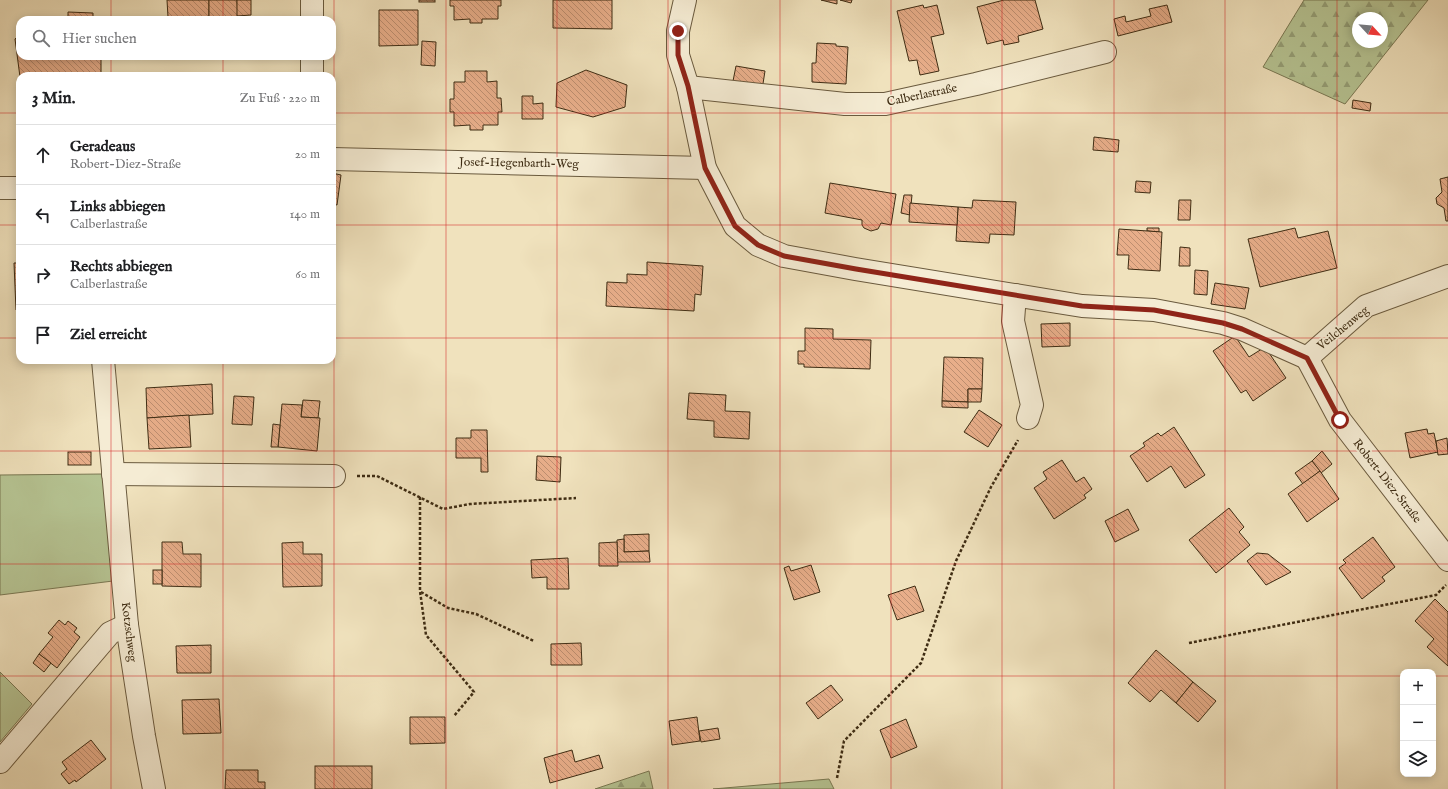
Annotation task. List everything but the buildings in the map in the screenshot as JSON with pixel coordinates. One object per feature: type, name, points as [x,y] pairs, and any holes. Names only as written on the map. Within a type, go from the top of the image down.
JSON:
[{"type":"street","points":[[312,0],[312,16]]},
{"type":"street","points":[[685,0],[678,31],[678,55],[688,86],[705,168],[735,226],[758,245],[784,256],[1015,296],[1082,306],[1154,310],[1223,323],[1242,329],[1307,358]]},
{"type":"street","name":"Calberlastraße","points":[[688,86],[845,104],[885,104],[976,84],[1105,52]]},
{"type":"street","points":[[312,60],[312,72]]},
{"type":"street","name":"Josef-Hegenbarth-Weg","points":[[336,159],[705,168]]},
{"type":"street","points":[[0,188],[16,188]]},
{"type":"street","name":"Veilchenweg","points":[[1307,358],[1366,306],[1448,276]]},
{"type":"street","points":[[1015,296],[1013,321],[1032,405],[1028,418]]},
{"type":"street","name":"Robert-Diez-Straße","points":[[1307,358],[1340,420],[1448,560]]},
{"type":"street","name":"Kotzschweg","points":[[103,364],[112,474],[127,625],[144,736],[154,789]]},
{"type":"street","points":[[112,474],[334,476]]},
{"type":"street","points":[[0,762],[110,633],[127,625]]},
{"type":"path","points":[[838,778],[844,741],[921,663],[956,560],[991,487],[1015,446],[1028,418]]},
{"type":"path","points":[[334,476],[377,476],[443,509],[470,504],[576,498]]},
{"type":"path","points":[[420,497],[420,591],[426,635],[474,692],[454,716]]},
{"type":"path","points":[[1189,643],[1436,595],[1448,583]]},
{"type":"path","points":[[420,591],[448,608],[476,614],[534,641]]},
{"type":"green space","points":[[1304,0],[1428,0],[1345,104],[1263,67]]},
{"type":"green space","points":[[103,474],[113,581],[0,595],[0,475]]},
{"type":"green space","points":[[0,672],[32,704],[0,742]]},
{"type":"green space","points":[[649,771],[653,789],[595,789]]},
{"type":"green space","points":[[829,779],[834,789],[713,789]]},
{"type":"route","points":[[678,31],[678,55],[688,86],[705,168],[735,226],[758,245],[784,256],[1015,296],[1082,306],[1154,310],[1223,323],[1242,329],[1307,358],[1340,420]]}]
